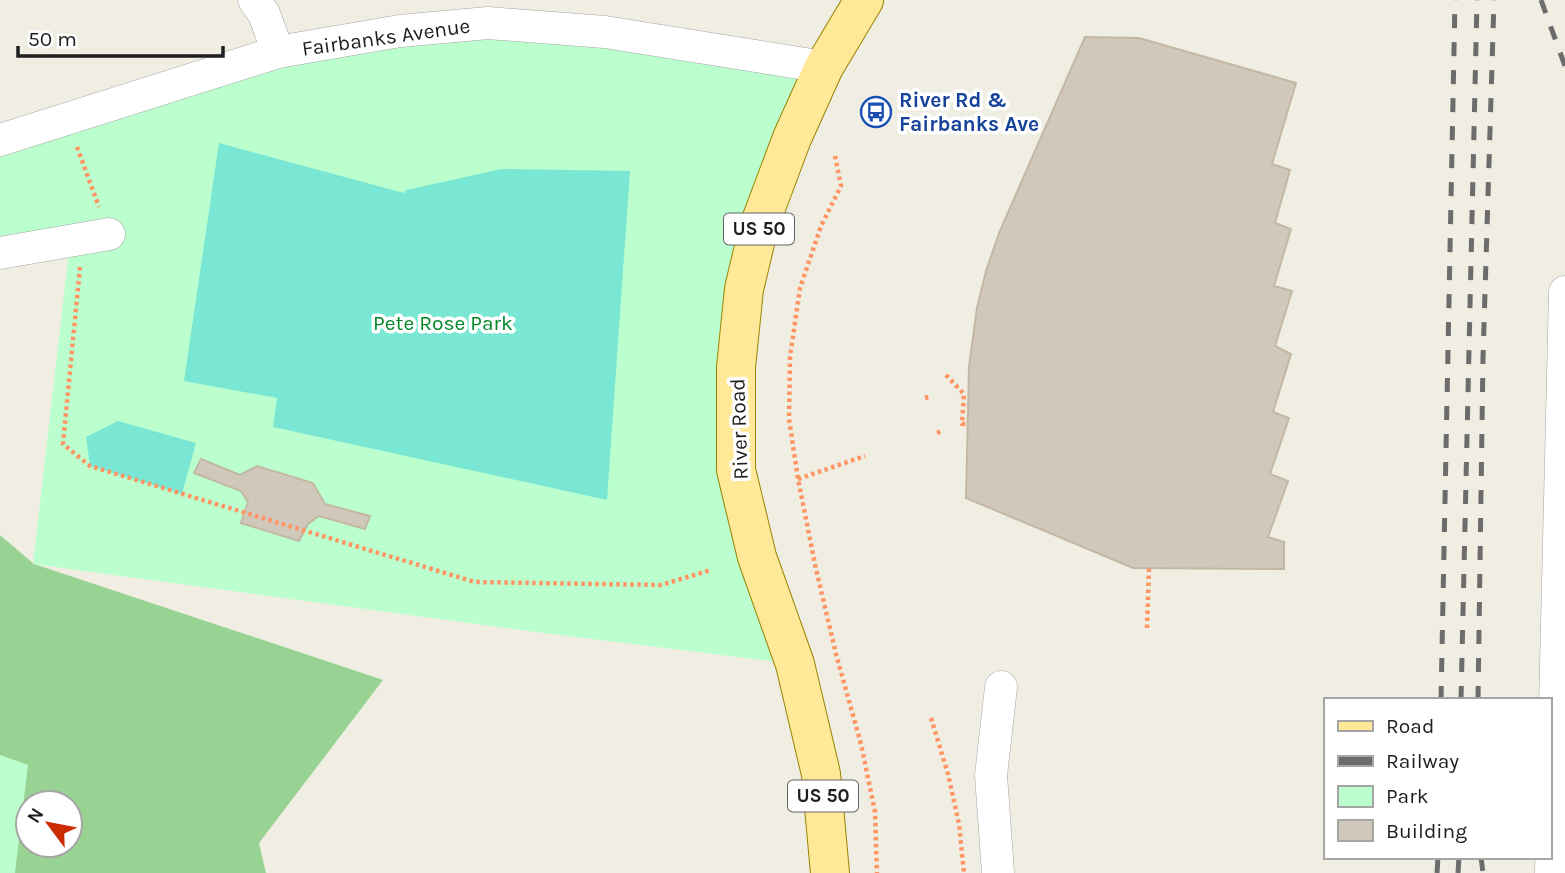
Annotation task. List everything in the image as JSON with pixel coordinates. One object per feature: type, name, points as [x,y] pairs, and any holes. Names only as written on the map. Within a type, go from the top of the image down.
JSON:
[{"type":"main road","name":"River Road","points":[[830,873],[821,775],[795,664],[757,557],[736,470],[736,367],[744,289],[760,226],[792,138],[824,67],[864,0]]},
{"type":"street","points":[[254,0],[264,14],[278,52]]},
{"type":"street","name":"Fairbanks Avenue","points":[[0,140],[278,52],[400,31],[488,23],[605,32],[824,67]]},
{"type":"street","points":[[0,253],[109,234]]},
{"type":"street","points":[[1551,834],[1565,292]]},
{"type":"street","points":[[998,873],[991,775],[1001,687]]},
{"type":"path","points":[[78,149],[109,234]]},
{"type":"path","points":[[835,156],[841,186],[821,226],[800,288],[790,358],[789,419],[797,479],[875,812],[877,873]]},
{"type":"path","points":[[76,240],[81,272],[63,444],[90,466],[475,582],[661,585],[711,570]]},
{"type":"path","points":[[946,375],[964,394],[962,424],[968,424]]},
{"type":"path","points":[[797,479],[865,456]]},
{"type":"path","points":[[1147,628],[1149,568]]},
{"type":"path","points":[[931,718],[948,774],[959,824],[964,873]]},
{"type":"green space","name":"Pete Rose Park","points":[[488,23],[824,67],[792,138],[736,402],[795,664],[33,564],[70,242],[0,253],[0,140],[278,52]]},
{"type":"green space","points":[[219,143],[404,193],[406,190],[502,169],[630,171],[607,500],[273,427],[277,398],[184,381]]},
{"type":"green space","points":[[118,421],[196,443],[182,494],[90,466],[86,437]]},
{"type":"green space","points":[[0,535],[34,564],[383,680],[259,843],[266,873],[0,873]]},
{"type":"green space","points":[[0,755],[28,765],[25,789],[14,789],[15,873],[0,873]]},
{"type":"building","points":[[1085,37],[1139,38],[1296,83],[1272,164],[1290,170],[1275,223],[1291,229],[1274,286],[1292,291],[1275,346],[1291,354],[1273,412],[1289,418],[1270,474],[1288,481],[1268,537],[1284,542],[1284,569],[1133,568],[966,498],[969,367],[977,308],[986,271],[999,233]]},
{"type":"building","points":[[201,459],[240,475],[257,466],[313,483],[325,504],[370,516],[365,529],[319,516],[308,524],[299,541],[241,523],[248,502],[241,491],[194,473]]},
{"type":"railway","points":[[1441,698],[1455,0]]},
{"type":"railway","points":[[1461,698],[1477,0]]},
{"type":"railway","points":[[1478,698],[1483,358],[1494,0]]},
{"type":"railway","points":[[1541,0],[1565,66]]},
{"type":"railway","points":[[1437,873],[1438,859]]},
{"type":"railway","points":[[1458,873],[1459,859]]},
{"type":"railway","points":[[1481,859],[1483,873]]},
{"type":"place","name":"River Rd & Fairbanks Ave","points":[[876,112]]}]
